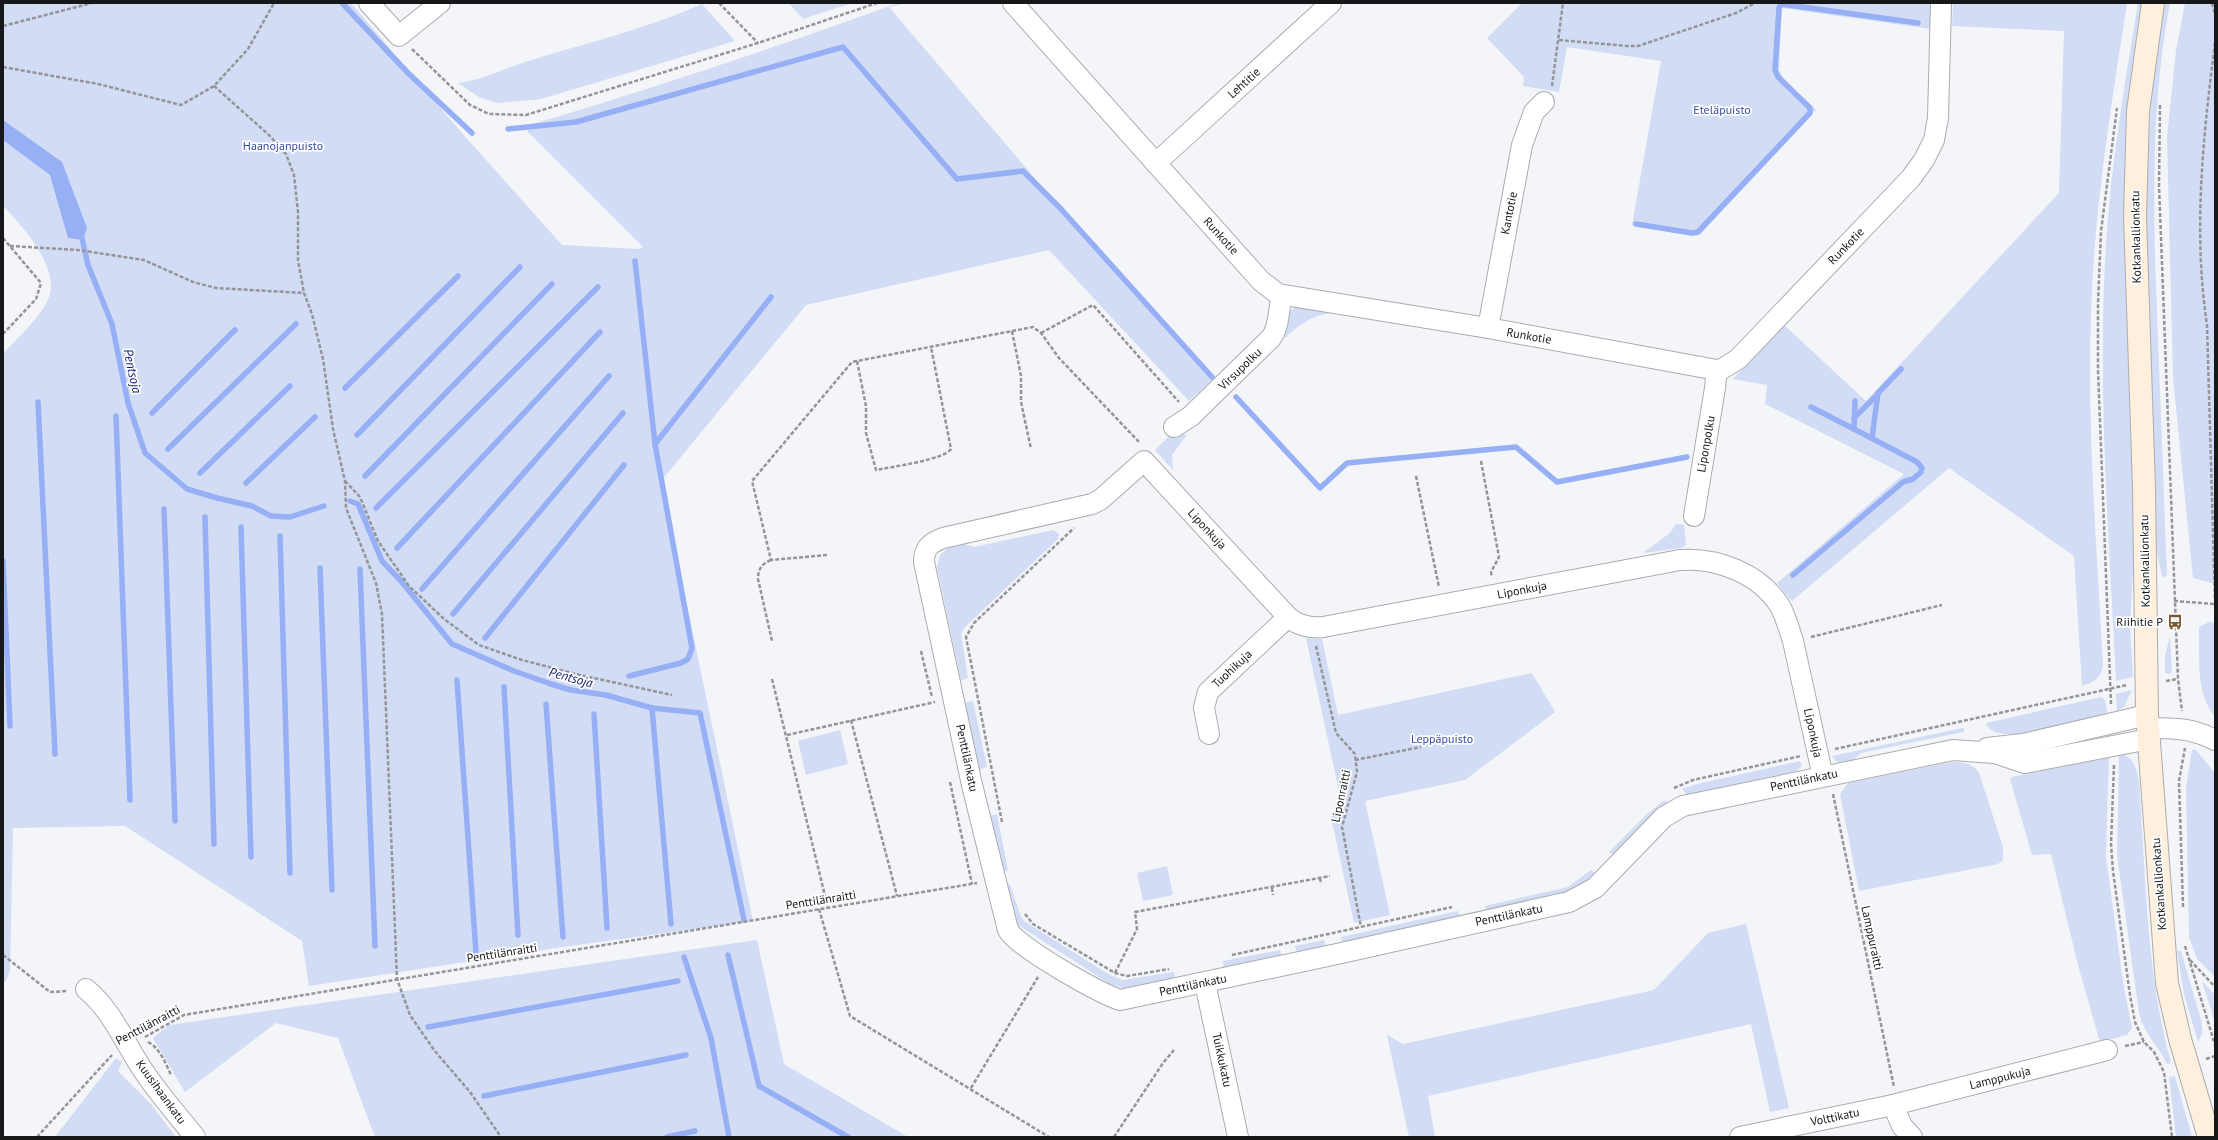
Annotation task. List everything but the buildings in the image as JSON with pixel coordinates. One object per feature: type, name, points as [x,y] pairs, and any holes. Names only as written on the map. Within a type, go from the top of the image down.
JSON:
[{"type":"street","points":[[369,3],[399,36],[440,3]]},
{"type":"street","name":"Runkotie","points":[[1013,3],[1262,281],[1282,295],[1488,328],[1716,370],[1722,369],[1738,359],[1911,178],[1924,160],[1934,140],[1938,118],[1941,3]]},
{"type":"street","name":"Lehtitie","points":[[1156,163],[1331,3]]},
{"type":"street","name":"Kotkankallionkatu","points":[[2153,3],[2138,111],[2135,216],[2144,488],[2148,727],[2164,962],[2180,1039],[2207,1100],[2209,1137]]},
{"type":"street","name":"Kantotie","points":[[1488,328],[1522,145],[1534,112],[1544,102]]},
{"type":"street","name":"Virsupolku","points":[[1174,427],[1191,416],[1270,338],[1276,329],[1278,310],[1282,295]]},
{"type":"street","name":"Liponpolku","points":[[1694,516],[1715,388],[1716,370]]},
{"type":"street","name":"Penttilänkatu","points":[[1146,455],[1100,500],[1092,504],[943,538],[926,548],[924,562],[994,880],[1011,935],[1048,961],[1120,1000],[1205,983],[1569,902],[1595,888],[1664,817],[1683,806],[1953,750],[1988,752],[1993,747],[2148,727],[2183,728],[2204,734],[2215,740]]},
{"type":"street","name":"Liponkuja","points":[[1146,455],[1288,617],[1300,624],[1312,628],[1680,560],[1704,559],[1744,574],[1770,594],[1787,621],[1793,641],[1823,777]]},
{"type":"street","name":"Tuohikuja","points":[[1209,734],[1204,708],[1208,692],[1288,617]]},
{"type":"street","name":"Tuikkukatu","points":[[1205,983],[1238,1137]]},
{"type":"street","name":"Kuusihaankatu","points":[[86,990],[104,1006],[158,1092],[195,1137]]},
{"type":"street","name":"Lamppukuja","points":[[1893,1105],[2107,1050]]},
{"type":"street","points":[[1893,1105],[1897,1117],[1912,1137]]},
{"type":"street","name":"Volttikatu","points":[[1740,1137],[1893,1105]]},
{"type":"path","points":[[3,26],[92,3]]},
{"type":"path","points":[[3,66],[98,84],[181,105],[214,86],[248,49],[274,3]]},
{"type":"path","points":[[719,3],[758,43]]},
{"type":"path","points":[[399,36],[470,105],[489,114],[511,116],[526,115],[758,43],[877,3]]},
{"type":"path","points":[[1544,102],[1551,90],[1560,40],[1563,3]]},
{"type":"path","points":[[1560,40],[1638,46],[1729,16],[1755,3]]},
{"type":"path","points":[[2212,3],[2215,14]]},
{"type":"path","points":[[2174,601],[2215,603],[2207,325],[2201,287],[2201,206],[2206,118],[2215,43]]},
{"type":"path","points":[[214,86],[269,135],[286,154],[294,175],[298,212],[298,260],[304,293],[312,314],[324,359],[333,428],[345,481],[346,508],[376,583],[382,614],[397,979],[410,1015],[434,1050],[470,1092],[501,1137]]},
{"type":"path","points":[[2161,100],[2159,194],[2174,601],[2178,679],[2182,710]]},
{"type":"path","points":[[2111,706],[2098,370],[2098,303],[2101,231],[2118,102]]},
{"type":"path","points":[[3,238],[41,283],[36,299],[3,334]]},
{"type":"path","points":[[10,246],[78,250],[144,260],[193,282],[216,288],[304,293]]},
{"type":"path","points":[[1041,333],[1093,306],[1191,416]]},
{"type":"path","points":[[771,560],[752,480],[849,364],[1033,327],[1041,333],[1058,358],[1134,438],[1146,455]]},
{"type":"path","points":[[1012,330],[1021,376],[1021,402],[1031,449]]},
{"type":"path","points":[[857,362],[866,406],[866,433],[876,470],[920,462],[946,453],[951,449],[931,347]]},
{"type":"path","points":[[1481,462],[1499,556],[1491,572],[1496,595]]},
{"type":"path","points":[[1416,476],[1443,605]]},
{"type":"path","points":[[345,481],[360,497],[378,541],[409,586],[444,619],[479,645],[522,660],[672,695]]},
{"type":"path","points":[[1002,823],[966,637],[974,623],[1078,524]]},
{"type":"path","points":[[772,641],[758,580],[758,572],[761,566],[771,560],[827,555]]},
{"type":"path","points":[[1793,641],[1942,605]]},
{"type":"path","name":"Liponraitti","points":[[1312,628],[1336,733],[1355,754],[1357,772],[1342,827],[1361,927]]},
{"type":"path","points":[[921,651],[935,708]]},
{"type":"path","points":[[772,679],[787,735],[828,908]]},
{"type":"path","points":[[2165,681],[2178,679]]},
{"type":"path","points":[[1827,750],[2110,690],[2133,683]]},
{"type":"path","points":[[787,735],[954,697]]},
{"type":"path","points":[[851,720],[897,896]]},
{"type":"path","points":[[1355,760],[1420,747]]},
{"type":"path","points":[[2183,909],[2179,781],[2185,749]]},
{"type":"path","points":[[1668,792],[1680,784],[1694,780],[1804,756]]},
{"type":"path","points":[[2114,762],[2111,844],[2113,871],[2130,995],[2135,1022],[2144,1042],[2154,1052],[2164,1072],[2172,1137]]},
{"type":"path","points":[[950,777],[972,884]]},
{"type":"path","name":"Lamppuraitti","points":[[1823,777],[1833,793],[1894,1085],[1893,1105]]},
{"type":"path","points":[[1115,973],[1137,929],[1134,912],[1272,888],[1330,876]]},
{"type":"path","points":[[1320,878],[1321,884]]},
{"type":"path","name":"Penttilänraitti","points":[[37,1137],[112,1054],[184,1015],[994,880]]},
{"type":"path","points":[[1272,888],[1273,894]]},
{"type":"path","points":[[1230,956],[1459,906]]},
{"type":"path","points":[[1022,907],[1025,914],[1033,924],[1115,973],[1127,976],[1170,968]]},
{"type":"path","points":[[818,909],[850,1016],[1050,1137]]},
{"type":"path","points":[[2185,945],[2215,1045]]},
{"type":"path","points":[[3,955],[50,992],[86,990]]},
{"type":"path","points":[[2189,960],[2215,987]]},
{"type":"path","points":[[970,1088],[1048,961]]},
{"type":"path","points":[[1114,1137],[1163,1063],[1174,1050]]},
{"type":"path","points":[[2206,1059],[2215,1056]]},
{"type":"green space","name":"Haanojanpuisto","points":[[3,3],[351,3],[461,132],[562,245],[638,249],[643,247],[528,132],[528,127],[533,124],[716,66],[898,3],[907,3],[889,7],[1061,209],[1215,377],[1189,401],[1049,250],[806,305],[661,481],[753,921],[563,947],[309,986],[302,941],[125,826],[13,828],[10,971],[6,981],[3,983],[3,354],[30,326],[42,310],[50,294],[51,283],[43,258],[36,246],[3,206]]},
{"type":"green space","points":[[789,3],[852,3],[803,19]]},
{"type":"green space","name":"Eteläpuisto","points":[[1522,3],[1932,3],[1931,29],[1782,8],[1779,70],[1784,79],[1816,110],[1700,234],[1694,236],[1632,225],[1661,61],[1567,47],[1559,92],[1523,86],[1524,77],[1487,38]]},
{"type":"green space","points":[[1953,3],[2127,3],[2099,198],[2091,315],[2091,447],[2103,666],[2096,679],[2082,686],[2074,556],[1949,468],[1792,601],[1777,583],[1904,474],[1765,404],[1767,385],[1733,379],[1784,325],[1866,401],[2059,193],[2064,31],[1952,26]]},
{"type":"green space","points":[[2138,3],[2143,3],[2132,73],[2125,164],[2135,535],[2130,626],[2133,677],[2116,681],[2103,408],[2104,298],[2106,244],[2111,183]]},
{"type":"green space","points":[[2163,3],[2170,3],[2158,98],[2154,193],[2167,575],[2165,577],[2162,576],[2157,553],[2145,206],[2151,101]]},
{"type":"green space","points":[[2185,3],[2215,3],[2215,584],[2193,578],[2173,377],[2167,137],[2176,51]]},
{"type":"green space","points":[[702,4],[735,41],[541,99],[497,103],[479,97],[458,83],[485,77],[528,61],[638,28]]},
{"type":"green space","points":[[1296,307],[1333,313],[1319,316],[1307,321],[1285,338],[1284,329],[1288,312]]},
{"type":"green space","points":[[1177,428],[1180,429],[1186,436],[1172,455],[1173,470],[1155,450]]},
{"type":"green space","points":[[1676,524],[1684,525],[1686,545],[1681,548],[1643,553],[1670,533]]},
{"type":"green space","points":[[1053,530],[1059,534],[1058,539],[966,626],[961,634],[968,678],[961,681],[937,567],[940,555],[950,546],[961,543],[974,547]]},
{"type":"green space","points":[[2209,622],[2215,623],[2215,716],[2204,697],[2201,686],[2199,662],[2199,627]]},
{"type":"green space","points":[[2170,636],[2172,671],[2170,674],[2165,673],[2165,656]]},
{"type":"green space","name":"Leppäpuisto","points":[[1306,638],[1322,639],[1338,715],[1532,673],[1555,712],[1465,780],[1365,801],[1390,915],[1354,923],[1331,817],[1340,796]]},
{"type":"green space","points":[[2132,690],[2124,707],[2117,711],[2116,694]]},
{"type":"green space","points":[[2101,697],[2105,700],[2107,711],[2105,715],[2060,727],[2021,734],[2004,734],[1992,731],[1986,723]]},
{"type":"green space","points":[[973,701],[987,767],[979,770],[965,703]]},
{"type":"green space","points":[[1962,728],[1965,729],[1963,732],[1861,753],[1851,762],[1837,762],[1832,756]]},
{"type":"green space","points":[[840,730],[848,764],[806,775],[798,741]]},
{"type":"green space","points":[[2195,749],[2215,773],[2215,977],[2197,959],[2189,937],[2186,787],[2192,750]]},
{"type":"green space","points":[[2119,754],[2128,757],[2134,764],[2139,782],[2148,924],[2156,994],[2171,1063],[2167,1064],[2144,1027],[2139,1013],[2117,855]]},
{"type":"green space","points":[[2109,755],[2106,857],[2124,988],[2132,1028],[2127,1035],[2100,1042],[2078,965],[2051,854],[2032,855],[2010,779],[2012,777]]},
{"type":"green space","points":[[1800,761],[1802,766],[1796,771],[1692,794],[1686,794],[1682,789],[1697,784]]},
{"type":"green space","points":[[1952,762],[1967,764],[1974,767],[1979,773],[2003,847],[2003,860],[1998,864],[1859,891],[1840,794],[1848,783]]},
{"type":"green space","points":[[1663,801],[1667,801],[1668,805],[1618,853],[1613,855],[1609,852],[1646,815]]},
{"type":"green space","points":[[997,814],[1008,871],[1001,872],[989,816]]},
{"type":"green space","points":[[1167,866],[1173,895],[1143,901],[1137,873]]},
{"type":"green space","points":[[1591,870],[1594,872],[1594,876],[1576,890],[1487,911],[1485,906],[1568,887]]},
{"type":"green space","points":[[1010,884],[1021,917],[1024,921],[1110,975],[1123,980],[1174,972],[1175,979],[1127,989],[1110,984],[1015,923],[1004,885]]},
{"type":"green space","points":[[1458,911],[1460,917],[1343,943],[1341,937]]},
{"type":"green space","points":[[1746,924],[1789,1108],[1770,1112],[1751,1024],[1428,1096],[1435,1137],[1409,1137],[1387,1035],[1403,1044],[1654,990],[1708,933]]},
{"type":"green space","points":[[757,940],[784,1064],[908,1137],[375,1137],[338,1038],[276,1023],[185,1092],[153,1038],[169,1025]]},
{"type":"green space","points":[[1324,940],[1326,947],[1297,953],[1295,946]]},
{"type":"green space","points":[[1280,950],[1282,957],[1224,969],[1223,961]]},
{"type":"green space","points":[[2177,951],[2181,951],[2202,1023],[2202,1034],[2198,1042],[2184,994]]},
{"type":"green space","points":[[2202,981],[2215,995],[2215,1023]]},
{"type":"green space","points":[[116,1058],[122,1062],[118,1071],[150,1103],[176,1137],[55,1137]]},
{"type":"green space","points":[[2175,1076],[2192,1137],[2176,1137],[2169,1077]]},
{"type":"water","points":[[3,120],[62,162],[87,228],[83,240],[68,238],[50,175],[3,140]]},
{"type":"waterway","points":[[342,3],[408,73],[472,133]]},
{"type":"waterway","points":[[1636,224],[1692,233],[1698,232],[1810,113],[1810,108],[1778,77],[1775,70],[1779,8],[1781,4],[1918,23]]},
{"type":"waterway","points":[[508,129],[576,122],[843,47],[957,179],[1023,171],[1061,209],[1212,377]]},
{"type":"waterway","name":"Pentsoja","points":[[81,234],[88,265],[112,324],[128,403],[145,453],[187,489],[252,506],[271,516],[290,517],[324,506]]},
{"type":"waterway","points":[[629,676],[681,663],[688,659],[692,648],[655,444],[635,261]]},
{"type":"waterway","points":[[357,435],[520,267]]},
{"type":"waterway","points":[[345,388],[458,276]]},
{"type":"waterway","points":[[365,476],[552,284]]},
{"type":"waterway","points":[[376,508],[598,287]]},
{"type":"waterway","points":[[655,444],[771,297]]},
{"type":"waterway","points":[[168,449],[296,324]]},
{"type":"waterway","points":[[152,413],[235,330]]},
{"type":"waterway","points":[[397,548],[600,332]]},
{"type":"waterway","points":[[1872,438],[1878,393],[1901,369]]},
{"type":"waterway","points":[[422,589],[609,376]]},
{"type":"waterway","points":[[200,473],[290,386]]},
{"type":"waterway","points":[[1854,418],[1878,394]]},
{"type":"waterway","points":[[1236,397],[1320,488],[1347,463],[1516,447],[1557,482],[1687,457]]},
{"type":"waterway","points":[[1793,575],[1903,482],[1913,479],[1921,472],[1922,468],[1917,462],[1854,429],[1855,401]]},
{"type":"waterway","points":[[38,402],[55,754]]},
{"type":"waterway","points":[[1811,407],[1854,429]]},
{"type":"waterway","points":[[453,614],[623,413]]},
{"type":"waterway","points":[[116,416],[130,800]]},
{"type":"waterway","points":[[246,483],[315,417]]},
{"type":"waterway","points":[[485,638],[624,465]]},
{"type":"waterway","name":"Pentsoja","points":[[350,501],[358,504],[382,561],[401,581],[452,644],[514,671],[551,684],[571,690],[606,695],[652,708],[671,924]]},
{"type":"waterway","points":[[164,509],[175,821]]},
{"type":"waterway","points":[[205,517],[214,844]]},
{"type":"waterway","points":[[241,527],[251,857]]},
{"type":"waterway","points":[[280,536],[290,873]]},
{"type":"waterway","points":[[3,561],[10,726]]},
{"type":"waterway","points":[[320,568],[332,890]]},
{"type":"waterway","points":[[360,569],[375,946]]},
{"type":"waterway","points":[[457,680],[476,953]]},
{"type":"waterway","points":[[504,687],[518,935]]},
{"type":"waterway","points":[[546,704],[563,937]]},
{"type":"waterway","points":[[652,708],[700,713],[744,920]]},
{"type":"waterway","points":[[594,714],[607,928]]},
{"type":"waterway","points":[[728,955],[759,1086],[848,1137]]},
{"type":"waterway","points":[[684,957],[711,1038],[729,1137]]},
{"type":"waterway","points":[[428,1027],[678,981]]},
{"type":"waterway","points":[[484,1096],[686,1055]]},
{"type":"waterway","points":[[667,1137],[695,1131]]},
{"type":"place","name":"Riihitie P","points":[[2175,622]]}]
